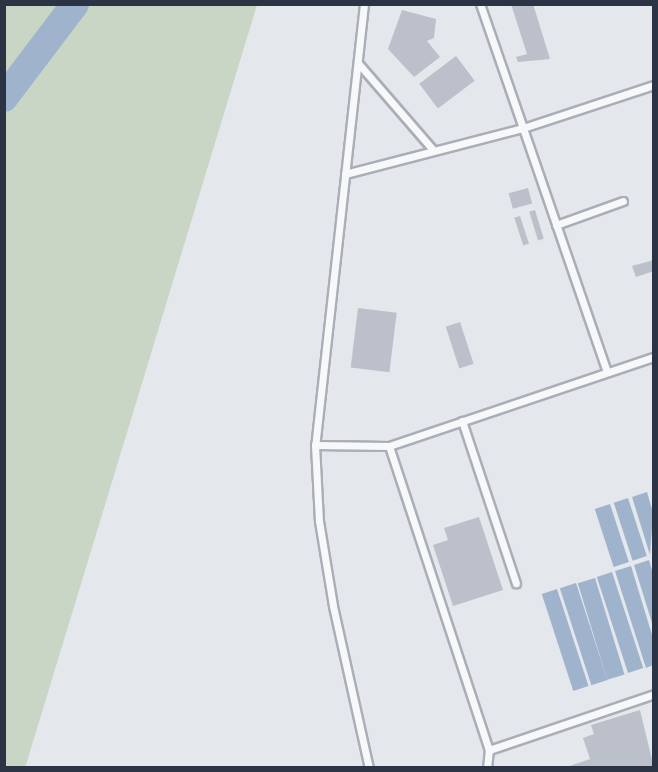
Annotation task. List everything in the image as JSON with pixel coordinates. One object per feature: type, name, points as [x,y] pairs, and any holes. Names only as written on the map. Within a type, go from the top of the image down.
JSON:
[{"type":"lane","points":[[364,4],[315,445],[319,521],[333,606],[369,768]]},
{"type":"lane","points":[[480,4],[607,372]]},
{"type":"lane","points":[[358,63],[434,151]]},
{"type":"lane","points":[[345,174],[523,128],[654,85]]},
{"type":"lane","points":[[556,225],[623,201]]},
{"type":"lane","points":[[315,445],[389,446],[654,357]]},
{"type":"lane","points":[[462,421],[516,583]]},
{"type":"lane","points":[[389,446],[489,750],[487,768]]},
{"type":"lane","points":[[489,750],[653,696]]},
{"type":"green space","points":[[4,5],[257,5],[25,768],[4,767]]},
{"type":"water","points":[[647,492],[653,513],[650,555],[632,497]]},
{"type":"water","points":[[628,498],[647,556],[633,561],[614,503]]},
{"type":"water","points":[[610,504],[629,562],[614,567],[595,509]]},
{"type":"water","points":[[649,560],[653,574],[653,626],[634,565]]},
{"type":"water","points":[[631,566],[653,638],[653,665],[646,668],[615,571]]},
{"type":"water","points":[[612,572],[643,668],[628,673],[597,577]]},
{"type":"water","points":[[595,578],[625,675],[607,680],[578,583]]},
{"type":"water","points":[[576,583],[608,680],[591,685],[560,588]]},
{"type":"water","points":[[557,589],[589,686],[573,691],[542,594]]},
{"type":"building","points":[[511,4],[533,4],[550,59],[518,62],[516,57],[527,54]]},
{"type":"building","points":[[402,10],[436,19],[434,38],[427,41],[440,57],[414,77],[388,49]]},
{"type":"building","points":[[456,56],[475,81],[438,108],[419,84]]},
{"type":"building","points":[[528,188],[532,203],[513,209],[509,193]]},
{"type":"building","points":[[535,210],[544,239],[538,240],[529,212]]},
{"type":"building","points":[[520,216],[529,244],[523,245],[514,218]]},
{"type":"building","points":[[654,260],[654,271],[636,277],[632,266]]},
{"type":"building","points":[[358,308],[397,313],[389,372],[351,368]]},
{"type":"building","points":[[460,322],[474,364],[459,368],[446,327]]},
{"type":"building","points":[[479,517],[503,590],[453,606],[433,545],[448,540],[444,528]]},
{"type":"building","points":[[640,710],[654,768],[564,768],[590,759],[583,738],[594,734],[591,725]]},
{"type":"waterway","points":[[4,98],[75,4]]}]
